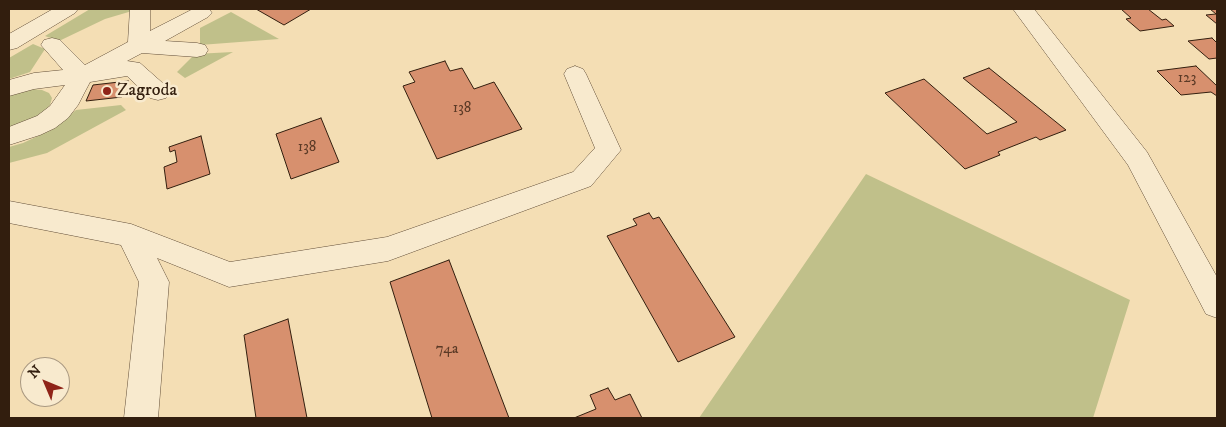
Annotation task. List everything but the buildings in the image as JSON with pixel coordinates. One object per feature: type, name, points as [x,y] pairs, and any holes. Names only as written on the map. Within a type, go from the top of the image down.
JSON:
[{"type":"street","points":[[9,43],[68,9]]},
{"type":"street","points":[[1023,9],[1138,159],[1217,305]]},
{"type":"street","points":[[139,46],[140,10]]},
{"type":"street","points":[[9,136],[32,129],[59,112],[70,99],[82,76],[139,46],[211,12]]},
{"type":"street","points":[[52,45],[82,76]]},
{"type":"street","points":[[139,46],[197,50]]},
{"type":"street","points":[[9,88],[34,81],[132,68],[158,92]]},
{"type":"street","points":[[9,212],[131,235],[229,275],[388,249],[582,178],[608,150],[575,74]]},
{"type":"street","points":[[131,235],[154,282],[141,418]]},
{"type":"green space","points":[[90,9],[132,9],[132,11],[105,19],[59,41],[45,36]]},
{"type":"green space","points":[[231,12],[279,39],[200,45],[200,28]]},
{"type":"green space","points":[[33,44],[45,49],[30,72],[9,79],[9,58]]},
{"type":"green space","points":[[233,52],[185,78],[177,72],[195,54]]},
{"type":"green space","points":[[32,89],[49,93],[52,98],[50,105],[43,113],[21,125],[9,128],[9,96]]},
{"type":"green space","points":[[121,105],[126,110],[47,153],[9,163],[9,147],[23,143],[53,129],[76,110]]},
{"type":"green space","points":[[866,174],[1130,300],[1093,418],[699,418]]},
{"type":"place","name":"Zagroda","points":[[107,91]]}]
